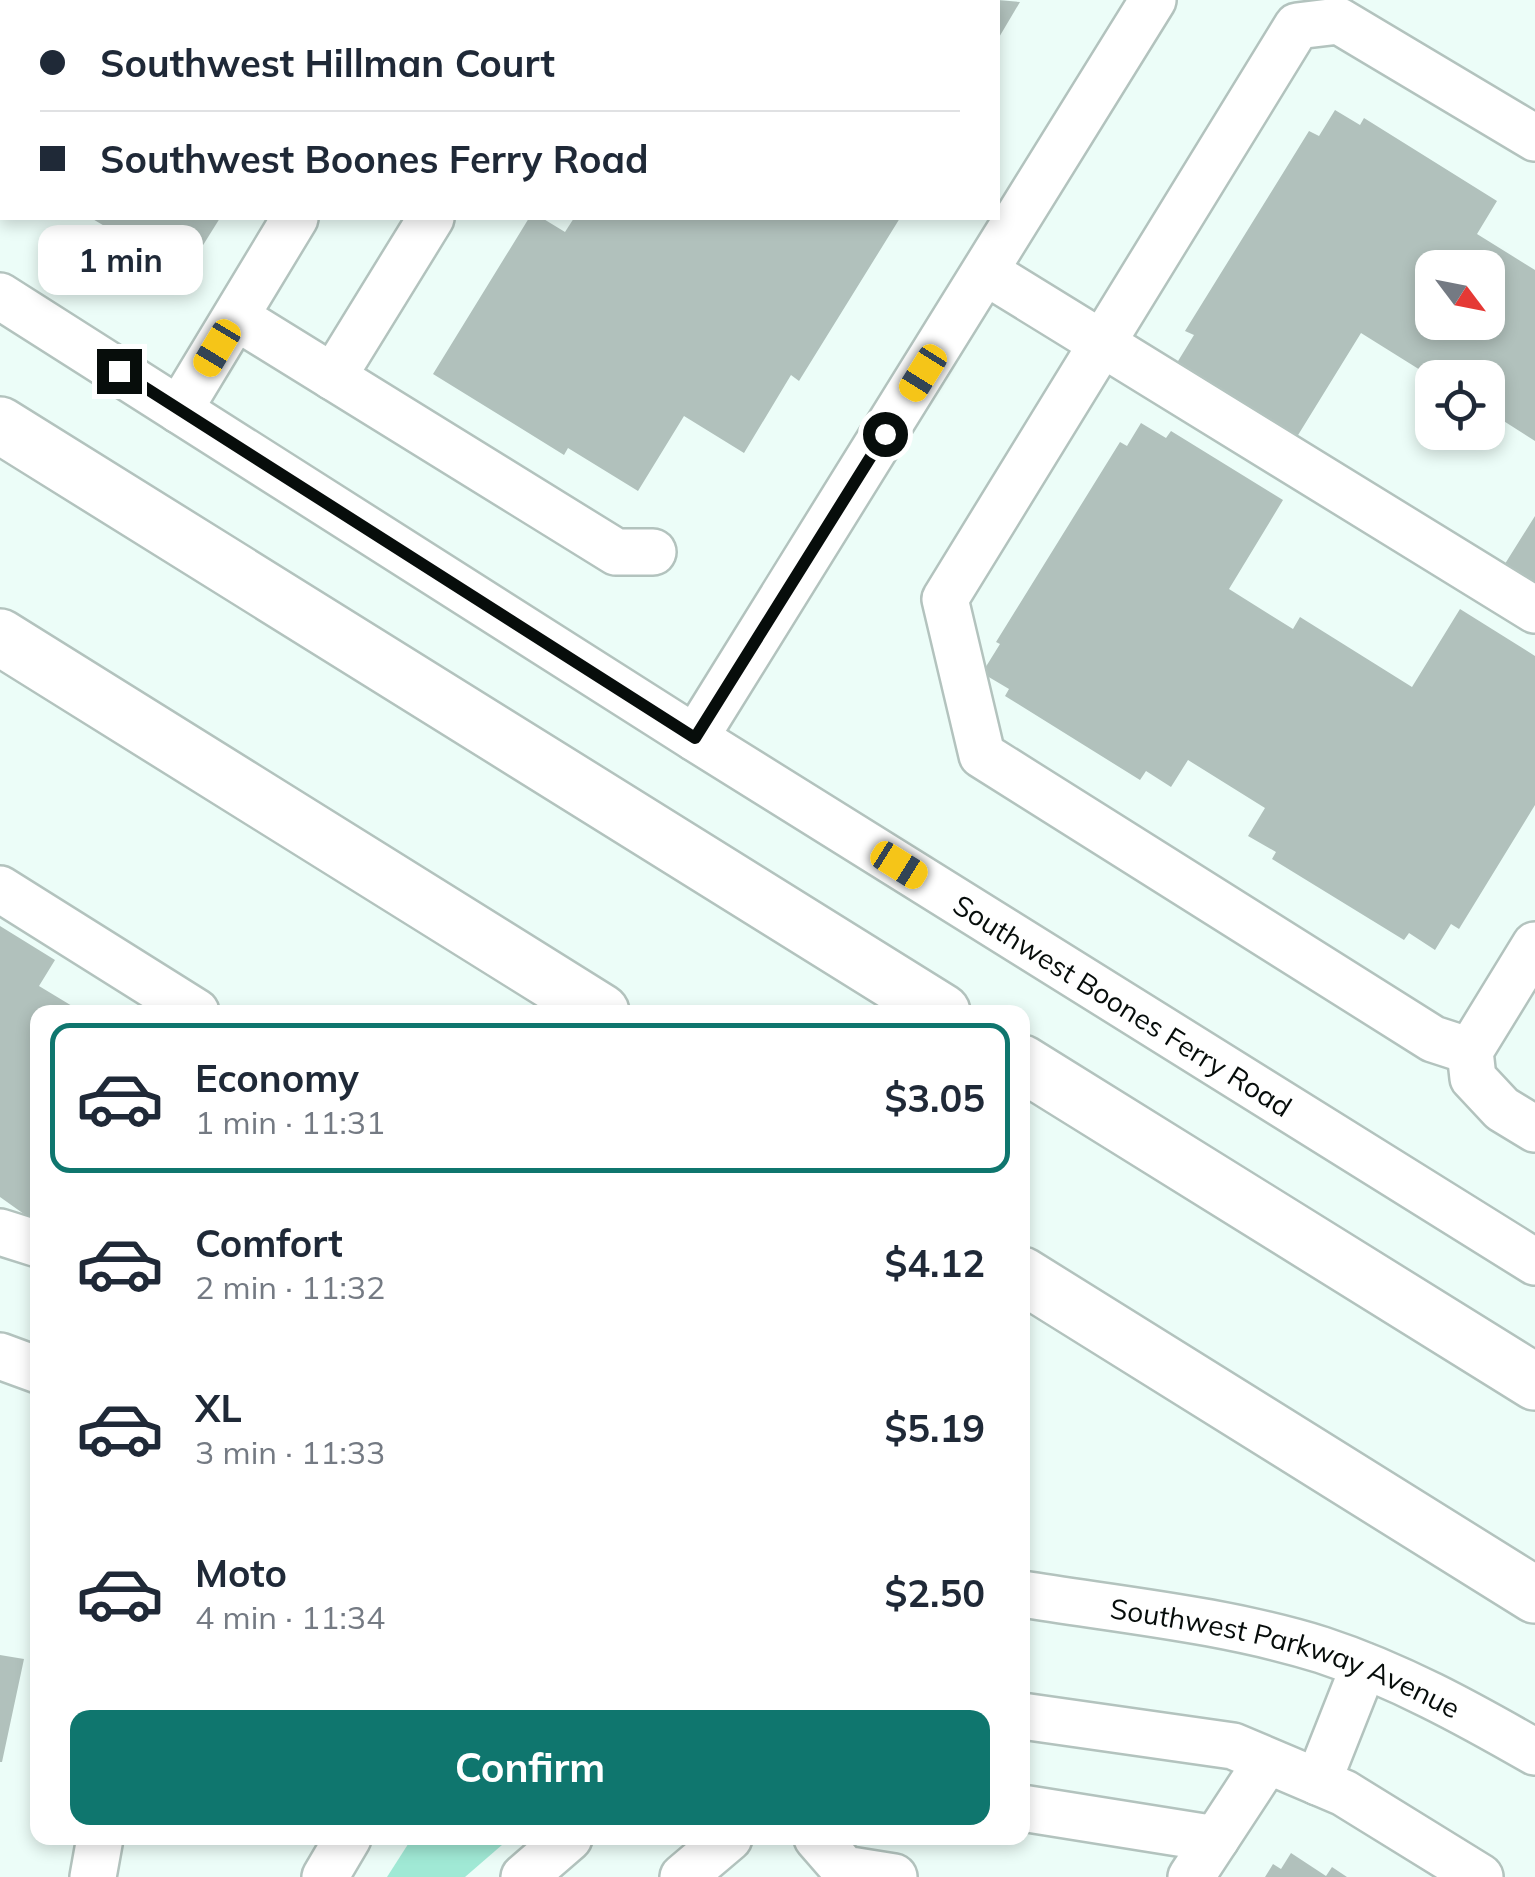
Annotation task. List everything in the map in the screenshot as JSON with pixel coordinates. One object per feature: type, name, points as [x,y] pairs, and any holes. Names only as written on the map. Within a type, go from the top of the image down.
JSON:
[{"type":"highway","points":[[0,425],[913,1005]]},
{"type":"highway","points":[[0,638],[590,1005]]},
{"type":"highway","points":[[1030,1067],[1535,1382]]},
{"type":"highway","points":[[1030,1280],[1535,1595]]},
{"type":"street","points":[[695,738],[1153,0]]},
{"type":"street","points":[[1470,1050],[1432,1039],[982,755],[945,599],[1298,26],[1339,20],[1535,138]]},
{"type":"street","points":[[179,410],[294,220]]},
{"type":"street","points":[[333,377],[430,220]]},
{"type":"street","points":[[986,272],[1535,610]]},
{"type":"street","name":"Southwest Boones Ferry Road","points":[[0,296],[695,738],[1535,1262]]},
{"type":"street","points":[[236,316],[616,552],[652,552]]},
{"type":"street","points":[[0,890],[185,1005]]},
{"type":"street","points":[[1535,946],[1470,1050],[1474,1078],[1502,1109],[1535,1129]]},
{"type":"street","points":[[0,1232],[30,1241]]},
{"type":"street","points":[[0,1356],[30,1367]]},
{"type":"street","name":"Southwest Parkway Avenue","points":[[1030,1595],[1234,1628],[1319,1649],[1449,1704],[1535,1752]]},
{"type":"street","points":[[1318,1782],[1364,1666]]},
{"type":"street","points":[[1030,1717],[1233,1746],[1344,1793],[1480,1877]]},
{"type":"street","points":[[1191,1877],[1267,1761]]},
{"type":"street","points":[[1030,1809],[1216,1839]]},
{"type":"street","points":[[93,1877],[99,1845]]},
{"type":"street","points":[[325,1877],[344,1845]]},
{"type":"street","points":[[524,1877],[562,1845]]},
{"type":"street","points":[[683,1877],[720,1845]]},
{"type":"street","points":[[823,1845],[844,1868],[894,1877]]},
{"type":"green space","points":[[408,1845],[502,1845],[465,1877],[387,1877]]},
{"type":"building","points":[[1000,0],[1020,2],[1000,36]]},
{"type":"building","points":[[1335,110],[1360,125],[1364,118],[1497,201],[1477,234],[1503,250],[1415,250],[1415,340],[1505,340],[1505,251],[1535,270],[1535,441],[1505,422],[1505,360],[1415,360],[1415,367],[1361,333],[1295,440],[1175,366],[1194,335],[1185,331],[1309,131],[1319,136]]},
{"type":"building","points":[[94,220],[219,220],[185,274]]},
{"type":"building","points":[[528,220],[545,220],[565,232],[573,220],[899,220],[799,381],[791,375],[744,453],[684,416],[638,491],[568,448],[564,455],[433,374]]},
{"type":"building","points":[[1141,423],[1166,438],[1171,431],[1283,500],[1229,589],[1293,629],[1300,617],[1412,687],[1460,609],[1535,656],[1535,805],[1459,929],[1451,924],[1435,950],[1409,933],[1404,940],[1272,859],[1276,852],[1248,836],[1265,808],[1188,760],[1171,787],[1146,771],[1140,780],[1005,696],[1009,689],[982,673],[1000,644],[996,642],[1120,442],[1127,446]]},
{"type":"building","points":[[1535,516],[1535,587],[1503,567]]},
{"type":"building","points":[[0,926],[55,960],[39,986],[70,1005],[30,1005],[30,1218],[0,1197]]},
{"type":"building","points":[[0,1655],[24,1659],[2,1762],[0,1762]]},
{"type":"building","points":[[1291,1853],[1326,1876],[1332,1867],[1347,1877],[1265,1877],[1273,1864],[1281,1869]]},
{"type":"route","points":[[119,371],[695,738],[885,434]]}]
